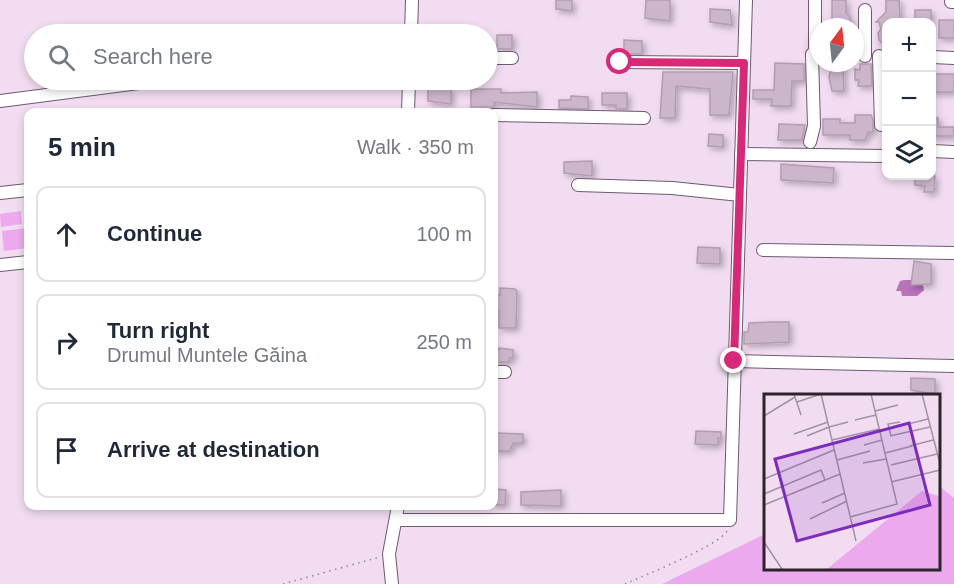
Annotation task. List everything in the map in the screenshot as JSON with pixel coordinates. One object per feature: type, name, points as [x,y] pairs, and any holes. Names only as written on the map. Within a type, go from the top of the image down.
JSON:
[{"type":"street","points":[[411,24],[412,0]]},
{"type":"street","points":[[397,520],[730,520],[746,0]]},
{"type":"street","points":[[815,0],[815,18]]},
{"type":"street","points":[[864,19],[865,10]]},
{"type":"street","points":[[864,56],[882,56]]},
{"type":"street","points":[[936,57],[954,58]]},
{"type":"street","points":[[498,58],[512,58]]},
{"type":"street","points":[[620,62],[744,63]]},
{"type":"street","points":[[810,142],[814,126],[814,72]]},
{"type":"street","points":[[881,125],[883,72]]},
{"type":"street","points":[[0,100],[81,90]]},
{"type":"street","points":[[408,108],[409,90]]},
{"type":"street","points":[[498,115],[644,118]]},
{"type":"street","points":[[936,155],[954,152]]},
{"type":"street","points":[[741,154],[882,156]]},
{"type":"street","points":[[578,184],[672,188],[740,195]]},
{"type":"street","points":[[0,193],[24,190]]},
{"type":"street","points":[[763,250],[954,253]]},
{"type":"street","points":[[0,265],[24,262]]},
{"type":"street","points":[[734,361],[954,366]]},
{"type":"street","points":[[392,584],[389,554],[398,510]]},
{"type":"path","points":[[625,584],[724,536],[730,520]]},
{"type":"path","points":[[283,584],[389,554]]},
{"type":"shaded area","points":[[21,211],[22,224],[1,227],[0,214]]},
{"type":"shaded area","points":[[24,228],[24,248],[4,251],[2,231]]},
{"type":"shaded area","points":[[911,280],[911,285],[923,285],[924,290],[917,296],[902,296],[901,291],[896,291],[900,281]]},
{"type":"shaded area","points":[[939,486],[954,498],[954,584],[662,584],[764,534],[764,569],[939,569]]},
{"type":"building","points":[[556,0],[572,0],[572,11],[556,9]]},
{"type":"building","points":[[646,0],[670,0],[670,21],[645,18]]},
{"type":"building","points":[[832,0],[846,0],[846,13],[850,18],[832,18]]},
{"type":"building","points":[[886,0],[899,0],[900,18],[882,18],[882,43],[878,33],[881,29],[879,22],[876,22],[886,12]]},
{"type":"building","points":[[710,9],[730,10],[732,25],[710,22]]},
{"type":"building","points":[[915,10],[931,10],[931,18],[915,18]]},
{"type":"building","points":[[939,20],[954,20],[954,38],[939,38]]},
{"type":"building","points":[[498,35],[512,35],[512,49],[498,49]]},
{"type":"building","points":[[624,40],[642,41],[642,54],[624,54]]},
{"type":"building","points":[[775,63],[804,64],[804,81],[792,81],[791,106],[771,106],[772,99],[753,99],[753,90],[774,90]]},
{"type":"building","points":[[864,64],[871,64],[872,86],[858,86],[859,80],[855,80],[855,72],[864,72]]},
{"type":"building","points":[[663,72],[733,72],[729,115],[710,115],[710,89],[676,86],[675,118],[660,118]]},
{"type":"building","points":[[830,72],[843,72],[844,91],[832,91]]},
{"type":"building","points":[[936,74],[954,74],[954,92],[936,92]]},
{"type":"building","points":[[501,89],[501,93],[537,92],[537,107],[494,102],[494,107],[471,107],[471,90]]},
{"type":"building","points":[[428,90],[451,90],[451,104],[428,101]]},
{"type":"building","points":[[602,93],[627,93],[627,109],[616,109],[616,105],[602,105]]},
{"type":"building","points":[[571,96],[588,97],[588,109],[559,108],[559,100],[571,100]]},
{"type":"building","points":[[855,115],[871,115],[873,120],[873,132],[868,132],[865,140],[850,140],[850,135],[823,135],[823,119],[840,119],[840,123],[855,123]]},
{"type":"building","points":[[936,118],[938,118],[938,127],[954,127],[954,136],[936,136]]},
{"type":"building","points":[[779,124],[805,125],[802,140],[778,140]]},
{"type":"building","points":[[709,134],[723,135],[723,147],[708,146]]},
{"type":"building","points":[[592,161],[592,176],[564,173],[564,162]]},
{"type":"building","points":[[781,164],[834,168],[833,183],[781,180]]},
{"type":"building","points":[[915,180],[935,180],[934,192],[924,192],[925,186],[915,185]]},
{"type":"building","points":[[698,247],[720,248],[720,264],[697,263]]},
{"type":"building","points":[[914,261],[931,264],[931,284],[911,285]]},
{"type":"building","points":[[500,288],[517,291],[516,328],[499,328],[498,295],[500,295]]},
{"type":"building","points":[[789,322],[789,342],[744,344],[744,332],[748,332],[749,323]]},
{"type":"building","points":[[499,348],[513,350],[513,358],[509,358],[509,362],[498,362]]},
{"type":"building","points":[[911,378],[935,379],[935,394],[911,390]]},
{"type":"building","points":[[696,431],[721,432],[721,439],[718,438],[718,445],[695,444]]},
{"type":"building","points":[[498,433],[523,434],[523,443],[513,443],[510,451],[498,451]]},
{"type":"building","points":[[498,489],[506,490],[505,505],[498,505]]},
{"type":"building","points":[[561,490],[561,506],[521,505],[521,492]]},
{"type":"route","points":[[620,62],[744,63],[734,361]]}]
